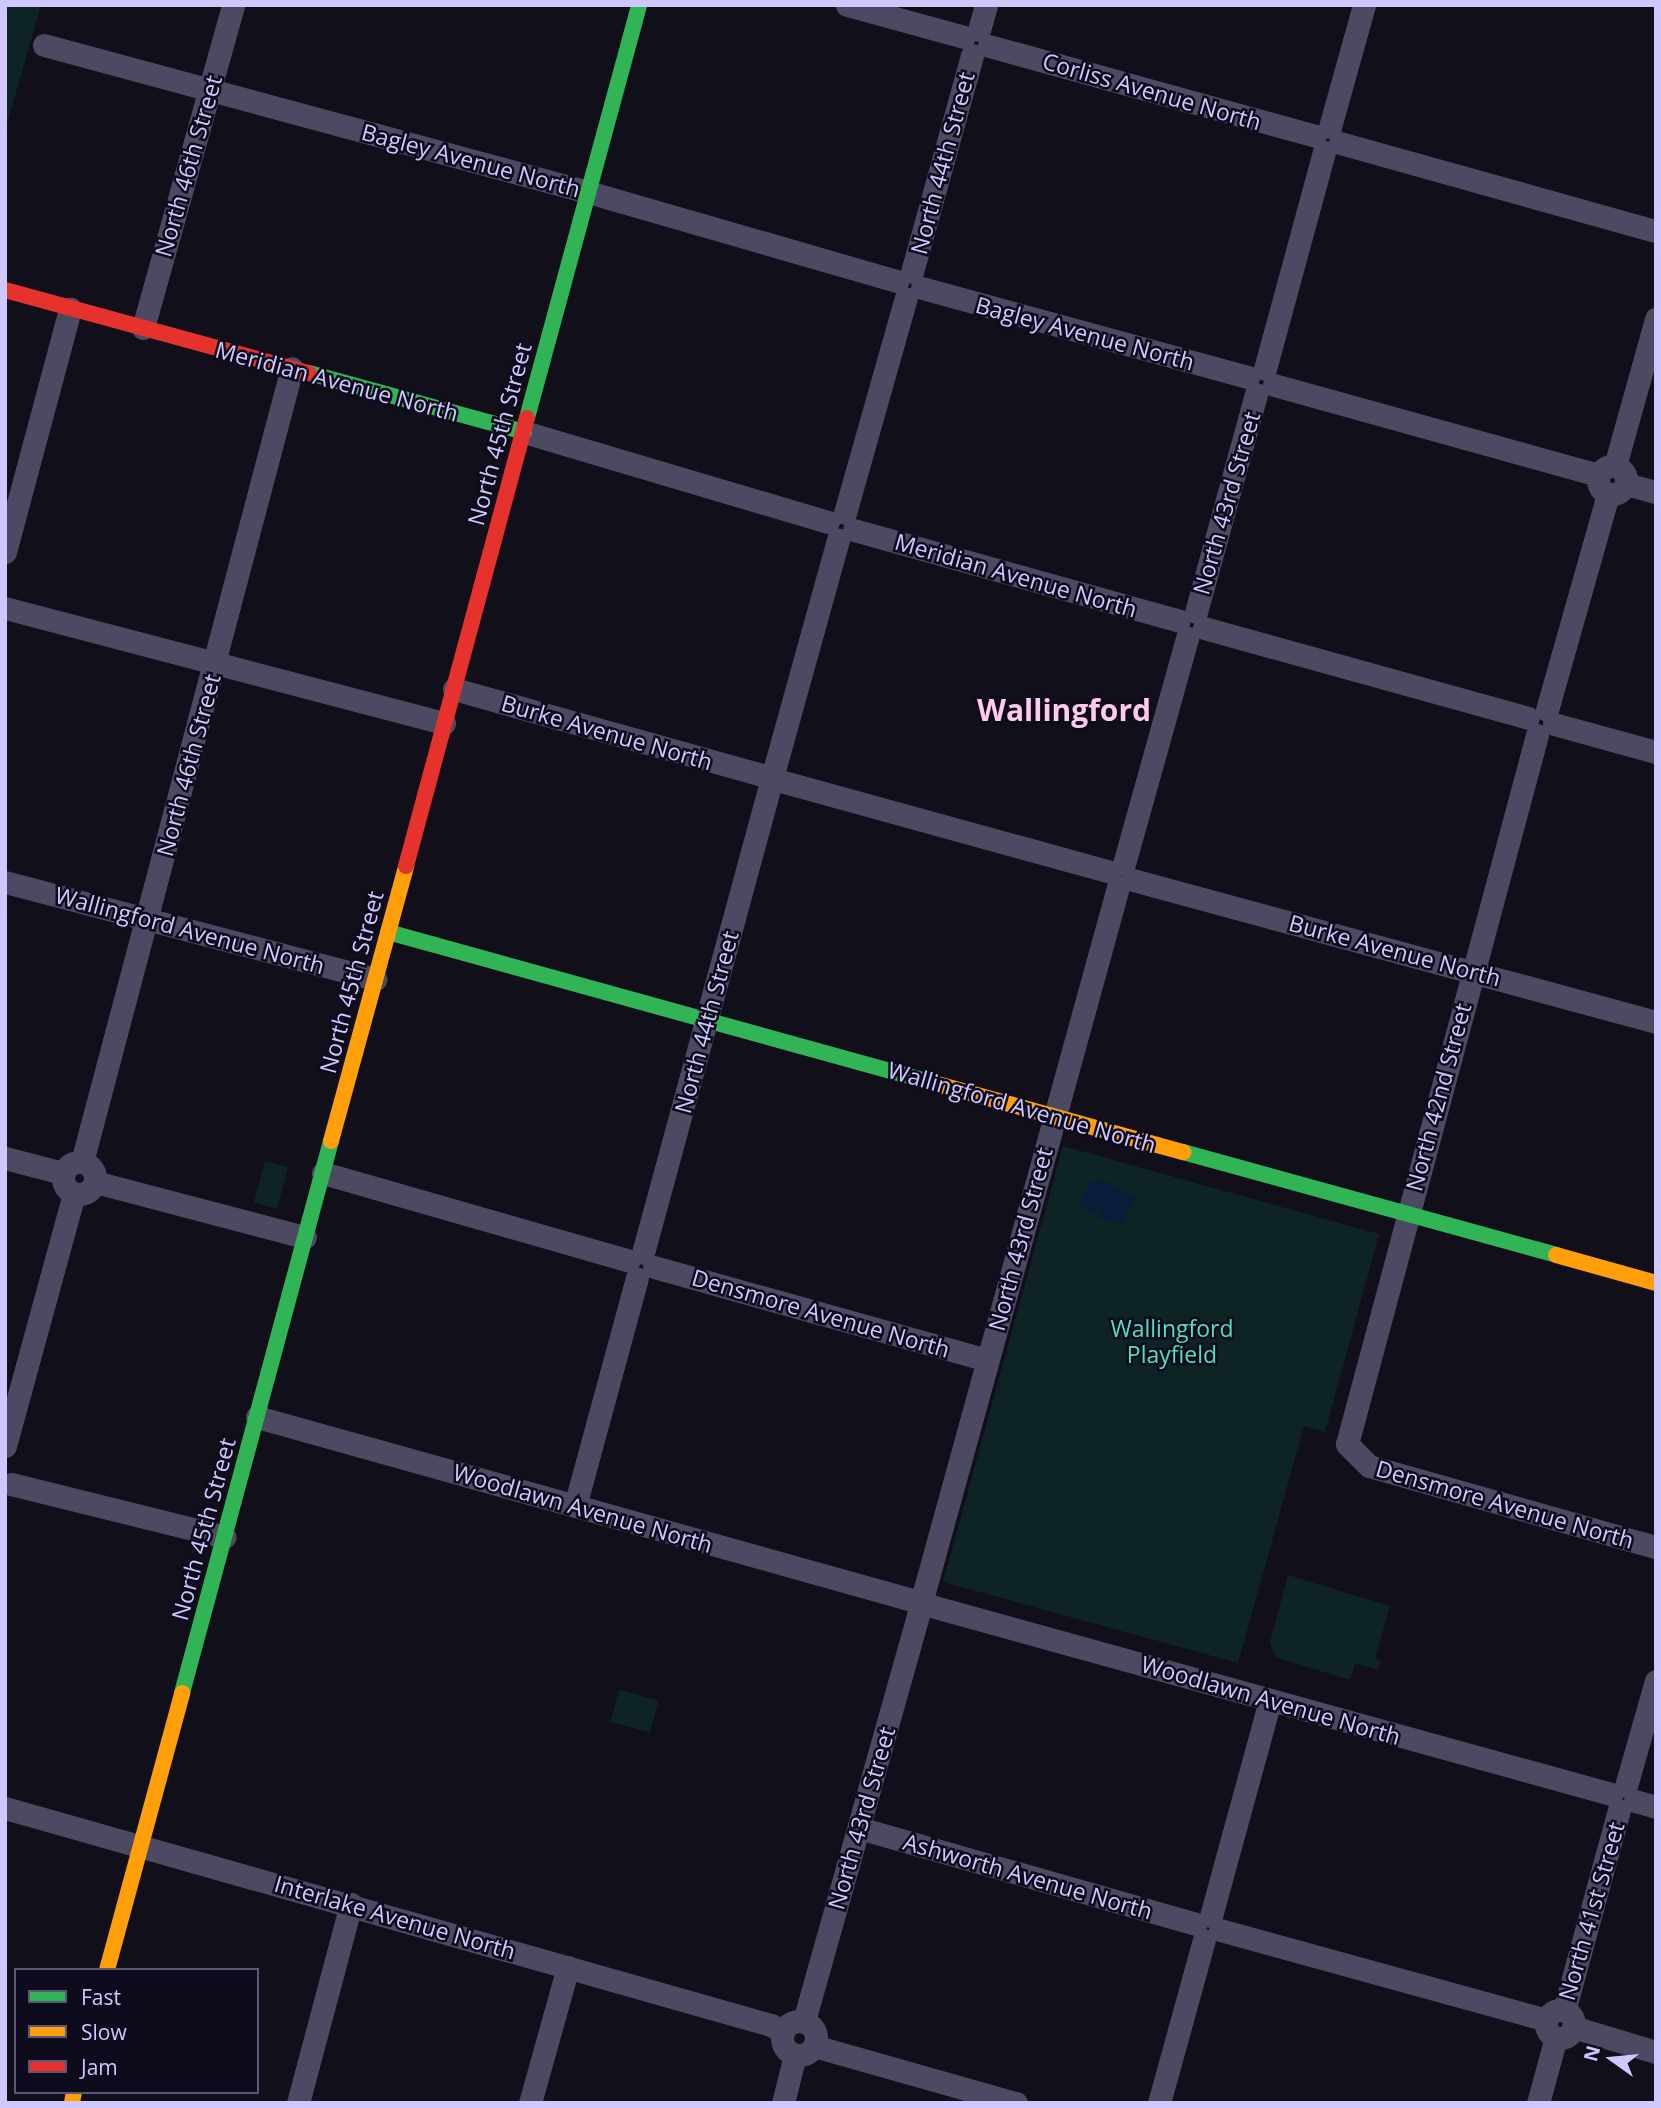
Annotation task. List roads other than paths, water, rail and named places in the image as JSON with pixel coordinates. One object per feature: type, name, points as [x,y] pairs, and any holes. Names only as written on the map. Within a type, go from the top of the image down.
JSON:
[{"type":"main road","name":"North 45th Street","points":[[107,1968],[138,1844],[225,1537],[639,5]]},
{"type":"main road","name":"Meridian Avenue North","points":[[5,290],[523,432]]},
{"type":"main road","name":"Wallingford Avenue North","points":[[388,932],[1656,1283]]},
{"type":"street","name":"North 46th Street","points":[[143,328],[233,5]]},
{"type":"street","name":"Corliss Avenue North","points":[[847,5],[1656,231]]},
{"type":"street","name":"North 44th Street","points":[[575,1506],[706,1019],[986,5]]},
{"type":"street","name":"North 43rd Street","points":[[804,2021],[1053,1116],[1261,381],[1364,5]]},
{"type":"street","name":"Bagley Avenue North","points":[[44,45],[210,87],[909,285],[1656,492]]},
{"type":"street","points":[[5,552],[70,309]]},
{"type":"street","name":"North 42nd Street","points":[[1356,1458],[1347,1444],[1348,1432],[1472,970],[1656,319]]},
{"type":"street","name":"North 46th Street","points":[[73,1167],[148,917],[292,368]]},
{"type":"street","name":"Meridian Avenue North","points":[[523,432],[1191,625],[1656,752]]},
{"type":"street","points":[[5,608],[444,723]]},
{"type":"street","name":"Burke Avenue North","points":[[454,689],[1121,876],[1656,1022]]},
{"type":"street","name":"Wallingford Avenue North","points":[[5,882],[148,917],[376,979]]},
{"type":"street","points":[[5,1158],[91,1167],[95,1182],[89,1191],[75,1194]]},
{"type":"street","points":[[73,1167],[65,1186],[75,1194]]},
{"type":"street","name":"Densmore Avenue North","points":[[323,1173],[641,1265],[987,1360]]},
{"type":"street","points":[[95,1182],[305,1237]]},
{"type":"street","points":[[5,1446],[75,1194]]},
{"type":"street","name":"Woodlawn Avenue North","points":[[257,1417],[1630,1800]]},
{"type":"street","name":"Densmore Avenue North","points":[[1356,1458],[1368,1466],[1656,1547]]},
{"type":"street","points":[[7,1482],[225,1537]]},
{"type":"street","name":"North 41st Street","points":[[1538,2103],[1630,1800],[1656,1681]]},
{"type":"street","points":[[1159,2103],[1270,1700]]},
{"type":"street","name":"Interlake Avenue North","points":[[5,1808],[351,1904],[771,2025],[783,2032]]},
{"type":"street","name":"Ashworth Avenue North","points":[[859,1828],[1656,2052]]},
{"type":"street","points":[[298,2103],[351,1904]]},
{"type":"street","points":[[530,2103],[568,1967]]},
{"type":"street","points":[[783,2103],[805,2050],[813,2028],[804,2021],[792,2022],[783,2032],[784,2047],[805,2050],[1016,2103]]},
{"type":"water","points":[[1103,1179],[1135,1198],[1121,1224],[1099,1219],[1102,1205],[1093,1214],[1079,1203],[1089,1183]]},
{"type":"district","name":"Wallingford","points":[[1064,710]]},
{"type":"park label","name":"Wallingford Playfield","points":[[1172,1341]]}]
